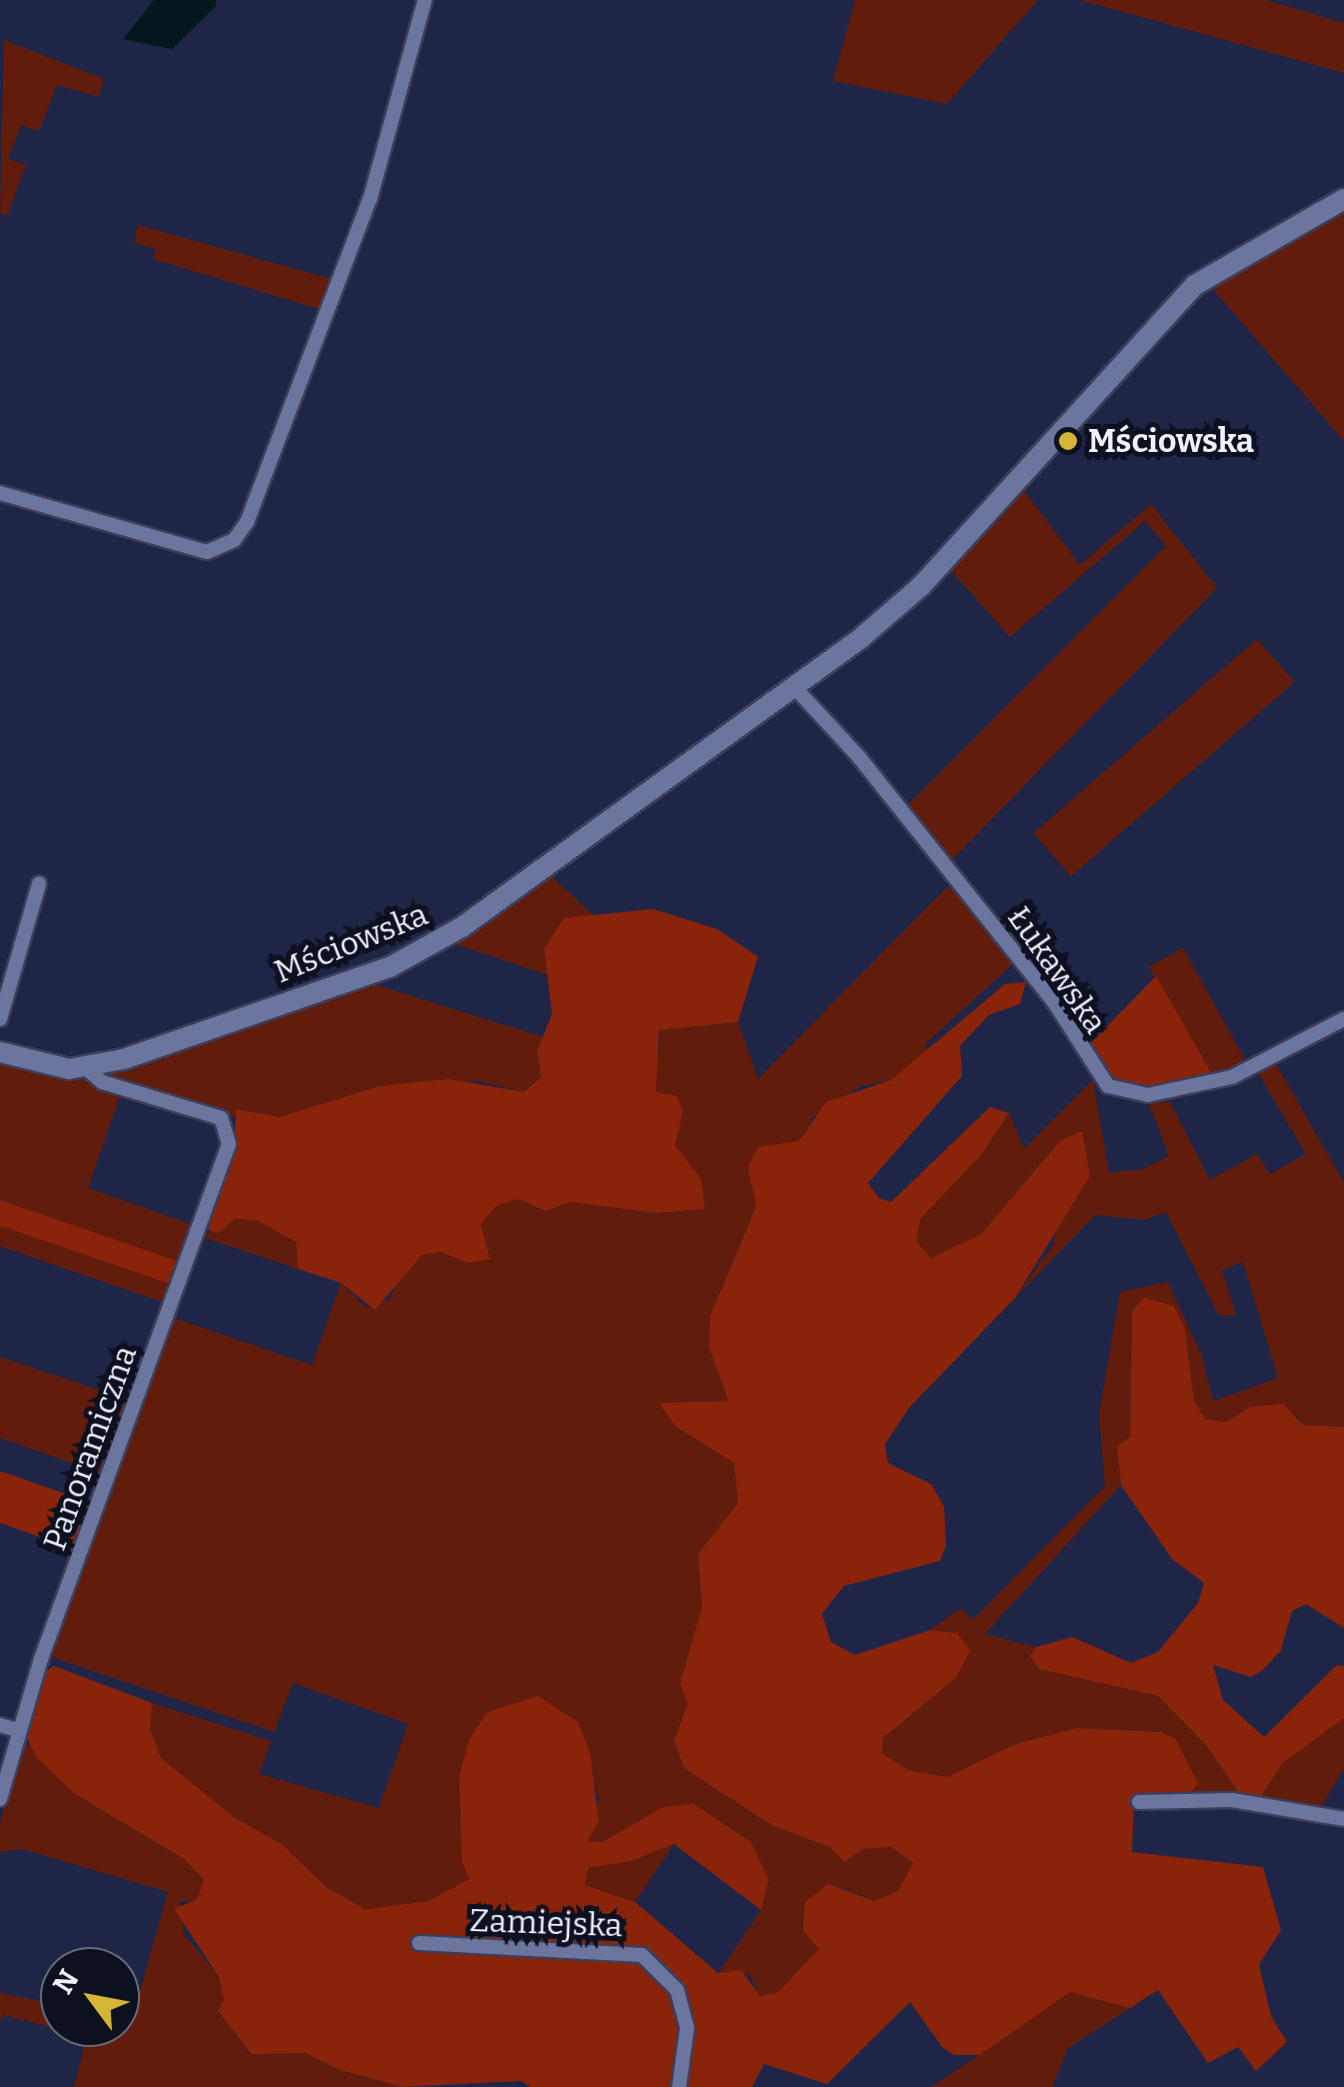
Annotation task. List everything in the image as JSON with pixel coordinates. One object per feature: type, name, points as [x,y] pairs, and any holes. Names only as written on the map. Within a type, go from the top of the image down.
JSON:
[{"type":"street","points":[[0,493],[207,552],[234,540],[247,522],[370,199],[425,0]]},
{"type":"street","name":"Mściowska","points":[[0,1052],[55,1067],[86,1068],[429,948],[798,690],[921,586],[1195,285],[1344,199]]},
{"type":"street","name":"Łukawska","points":[[798,690],[859,757],[1054,1002],[1108,1086],[1148,1094],[1232,1078],[1344,1019]]},
{"type":"street","points":[[0,1019],[39,884]]},
{"type":"street","name":"Panoramiczna","points":[[0,1800],[17,1730],[229,1144],[222,1118],[102,1082],[86,1068]]},
{"type":"street","points":[[0,1725],[17,1730]]},
{"type":"street","points":[[1138,1802],[1232,1800],[1344,1819]]},
{"type":"street","name":"Zamiejska","points":[[419,1944],[642,1955],[677,1990],[686,2028],[679,2087]]},
{"type":"shaded area","points":[[154,0],[216,0],[216,6],[172,49],[123,39]]},
{"type":"shaded area","points":[[855,0],[1038,0],[947,104],[833,81]]},
{"type":"shaded area","points":[[1080,0],[1266,0],[1344,23],[1344,73]]},
{"type":"shaded area","points":[[4,40],[104,79],[99,97],[57,85],[39,131],[21,125],[8,159],[26,165],[7,216],[0,213]]},
{"type":"shaded area","points":[[1344,214],[1344,441],[1213,289],[1244,263]]},
{"type":"shaded area","points":[[138,225],[335,280],[322,310],[153,259],[156,249],[134,243]]},
{"type":"shaded area","points":[[1022,488],[1080,565],[1151,504],[1217,588],[949,863],[906,807],[1166,546],[1145,521],[1010,637],[949,568]]},
{"type":"shaded area","points":[[1257,639],[1294,682],[1071,876],[1034,833]]},
{"type":"shaded area","points":[[549,874],[594,916],[564,919],[544,948],[547,975],[449,942]]},
{"type":"shaded area","points":[[951,883],[1015,962],[924,1045],[930,1051],[916,1063],[891,1080],[861,1086],[814,1116],[799,1141],[777,1146],[752,1189],[756,1207],[710,1316],[709,1347],[728,1401],[660,1403],[676,1427],[734,1463],[738,1503],[698,1555],[702,1607],[688,1704],[674,1740],[684,1767],[773,1826],[830,1847],[844,1862],[863,1849],[891,1847],[913,1863],[898,1891],[875,1901],[843,1888],[819,1949],[801,1974],[777,1993],[760,1996],[749,1974],[718,1974],[761,1910],[769,1881],[751,1842],[694,1804],[601,1842],[586,1841],[599,1800],[584,1741],[469,1740],[459,1776],[462,1862],[470,1879],[429,1901],[365,1909],[326,1887],[282,1844],[234,1817],[160,1758],[150,1729],[152,1703],[271,1741],[259,1774],[379,1808],[408,1724],[293,1683],[274,1732],[51,1657],[174,1318],[312,1365],[341,1283],[365,1307],[389,1300],[402,1272],[422,1255],[440,1252],[469,1263],[490,1258],[481,1223],[496,1206],[518,1199],[546,1211],[570,1202],[657,1213],[704,1209],[675,1145],[683,1112],[655,1092],[660,1029],[738,1022],[758,1079]]},
{"type":"shaded area","points":[[653,909],[717,929],[758,957],[738,1022],[659,1030],[656,1092],[677,1096],[683,1112],[675,1145],[701,1179],[705,1209],[657,1213],[570,1202],[546,1211],[518,1199],[496,1206],[481,1224],[490,1259],[469,1263],[440,1252],[422,1255],[375,1310],[341,1283],[298,1269],[296,1242],[258,1221],[234,1219],[219,1233],[208,1230],[234,1149],[236,1109],[279,1117],[380,1086],[449,1079],[524,1092],[541,1077],[537,1051],[552,1014],[544,948],[564,918]]},
{"type":"shaded area","points":[[1183,948],[1247,1063],[1212,1081],[1149,967]]},
{"type":"shaded area","points":[[1156,976],[1213,1076],[1147,1088],[1114,1083],[1087,1047]]},
{"type":"shaded area","points":[[367,982],[543,1037],[537,1051],[541,1077],[524,1092],[478,1081],[380,1086],[279,1117],[237,1109],[235,1117],[117,1082],[106,1072]]},
{"type":"shaded area","points":[[1026,982],[1020,1004],[989,1015],[960,1046],[962,1076],[868,1183],[879,1198],[891,1202],[990,1107],[1009,1113],[981,1155],[921,1218],[916,1241],[931,1258],[981,1234],[1060,1141],[1082,1131],[1090,1176],[1015,1298],[909,1408],[885,1444],[888,1463],[931,1484],[944,1506],[946,1545],[940,1561],[844,1586],[822,1614],[831,1642],[855,1655],[930,1630],[957,1633],[970,1651],[956,1678],[883,1738],[882,1753],[908,1770],[947,1777],[1018,1743],[1077,1728],[1161,1732],[1176,1739],[1198,1783],[1188,1797],[1134,1797],[1132,1852],[1263,1867],[1281,1930],[1259,1965],[1271,2016],[1287,2042],[1256,2071],[1238,2047],[1208,2063],[1158,1990],[1130,2008],[1070,1992],[980,2055],[954,2055],[943,2048],[910,2002],[827,2084],[764,2064],[752,2087],[530,2087],[521,2081],[403,2087],[340,2070],[306,2053],[251,2054],[218,2011],[224,2000],[219,1977],[174,1909],[197,1899],[204,1880],[184,1859],[75,1794],[37,1758],[25,1734],[45,1672],[54,1666],[152,1703],[150,1729],[161,1758],[234,1817],[282,1844],[326,1887],[365,1909],[429,1901],[469,1879],[462,1862],[459,1776],[469,1740],[487,1712],[538,1696],[578,1722],[590,1753],[599,1822],[587,1841],[602,1842],[663,1807],[694,1804],[751,1842],[769,1880],[761,1910],[674,1844],[632,1861],[588,1868],[585,1885],[635,1902],[718,1973],[741,1970],[760,1996],[777,1993],[819,1949],[803,1931],[805,1902],[828,1884],[875,1901],[898,1891],[913,1863],[891,1847],[863,1849],[844,1862],[830,1847],[773,1826],[684,1768],[674,1740],[688,1704],[680,1683],[702,1607],[698,1554],[738,1503],[734,1463],[676,1427],[659,1403],[728,1401],[709,1347],[710,1316],[756,1207],[748,1167],[758,1147],[799,1141],[826,1102],[891,1080],[1005,984]]},
{"type":"shaded area","points":[[0,1055],[122,1090],[88,1188],[190,1224],[177,1262],[0,1200]]},
{"type":"shaded area","points":[[1275,1062],[1344,1183],[1344,1427],[1303,1425],[1297,1416],[1250,1407],[1226,1422],[1205,1419],[1194,1400],[1185,1329],[1174,1306],[1144,1297],[1132,1311],[1130,1437],[1117,1446],[1121,1485],[985,1634],[1036,1647],[1030,1656],[1039,1669],[1158,1696],[1205,1744],[1240,1794],[1188,1797],[1161,1732],[1077,1728],[1018,1743],[947,1777],[908,1770],[882,1753],[883,1738],[956,1678],[956,1633],[930,1630],[961,1608],[973,1620],[1105,1486],[1099,1414],[1120,1292],[1168,1282],[1202,1356],[1213,1401],[1278,1378],[1243,1262],[1222,1270],[1236,1315],[1219,1316],[1166,1212],[1144,1220],[1095,1215],[1015,1298],[1054,1244],[1060,1141],[981,1234],[930,1259],[916,1241],[921,1218],[980,1155],[1009,1113],[1024,1149],[1093,1080],[1109,1173],[1143,1169],[1169,1156],[1149,1103],[1170,1102],[1210,1180],[1257,1154],[1270,1174],[1306,1154],[1257,1071]]},
{"type":"shaded area","points":[[0,1200],[178,1261],[170,1284],[0,1225]]},
{"type":"shaded area","points":[[234,1219],[258,1221],[296,1242],[298,1269],[202,1237]]},
{"type":"shaded area","points":[[0,1224],[172,1283],[165,1303],[0,1246]]},
{"type":"shaded area","points":[[1144,1297],[1174,1306],[1185,1329],[1194,1400],[1205,1419],[1226,1422],[1250,1407],[1283,1404],[1303,1425],[1344,1427],[1344,1628],[1306,1604],[1292,1611],[1281,1650],[1263,1670],[1251,1677],[1213,1665],[1223,1700],[1264,1737],[1337,1665],[1344,1666],[1344,1718],[1283,1763],[1260,1797],[1240,1794],[1205,1744],[1158,1696],[1039,1669],[1030,1656],[1036,1647],[1072,1637],[1131,1663],[1158,1652],[1198,1603],[1204,1583],[1172,1559],[1121,1485],[1117,1446],[1130,1437],[1132,1311]]},
{"type":"shaded area","points":[[0,1357],[130,1400],[103,1474],[0,1438]]},
{"type":"shaded area","points":[[0,1471],[92,1503],[77,1550],[0,1523]]},
{"type":"shaded area","points":[[1344,1718],[1344,1768],[1321,1807],[1260,1797],[1283,1763]]},
{"type":"shaded area","points":[[21,1744],[31,1746],[75,1794],[184,1859],[204,1881],[197,1899],[180,1902],[184,1934],[219,1977],[224,2000],[218,2011],[250,2054],[306,2053],[340,2070],[403,2087],[74,2087],[84,2047],[140,2047],[140,1991],[168,1892],[22,1849],[0,1852],[0,1823]]},
{"type":"shaded area","points":[[674,1844],[635,1902],[585,1885],[588,1868],[632,1861]]},
{"type":"shaded area","points":[[1135,1961],[1130,2008],[1068,2048],[1052,2087],[932,2087],[1007,2036],[1037,2005]]},
{"type":"shaded area","points":[[0,1993],[40,2001],[40,2024],[3,2015],[0,2022]]},
{"type":"place","name":"Mściowska","points":[[1068,441]]}]
